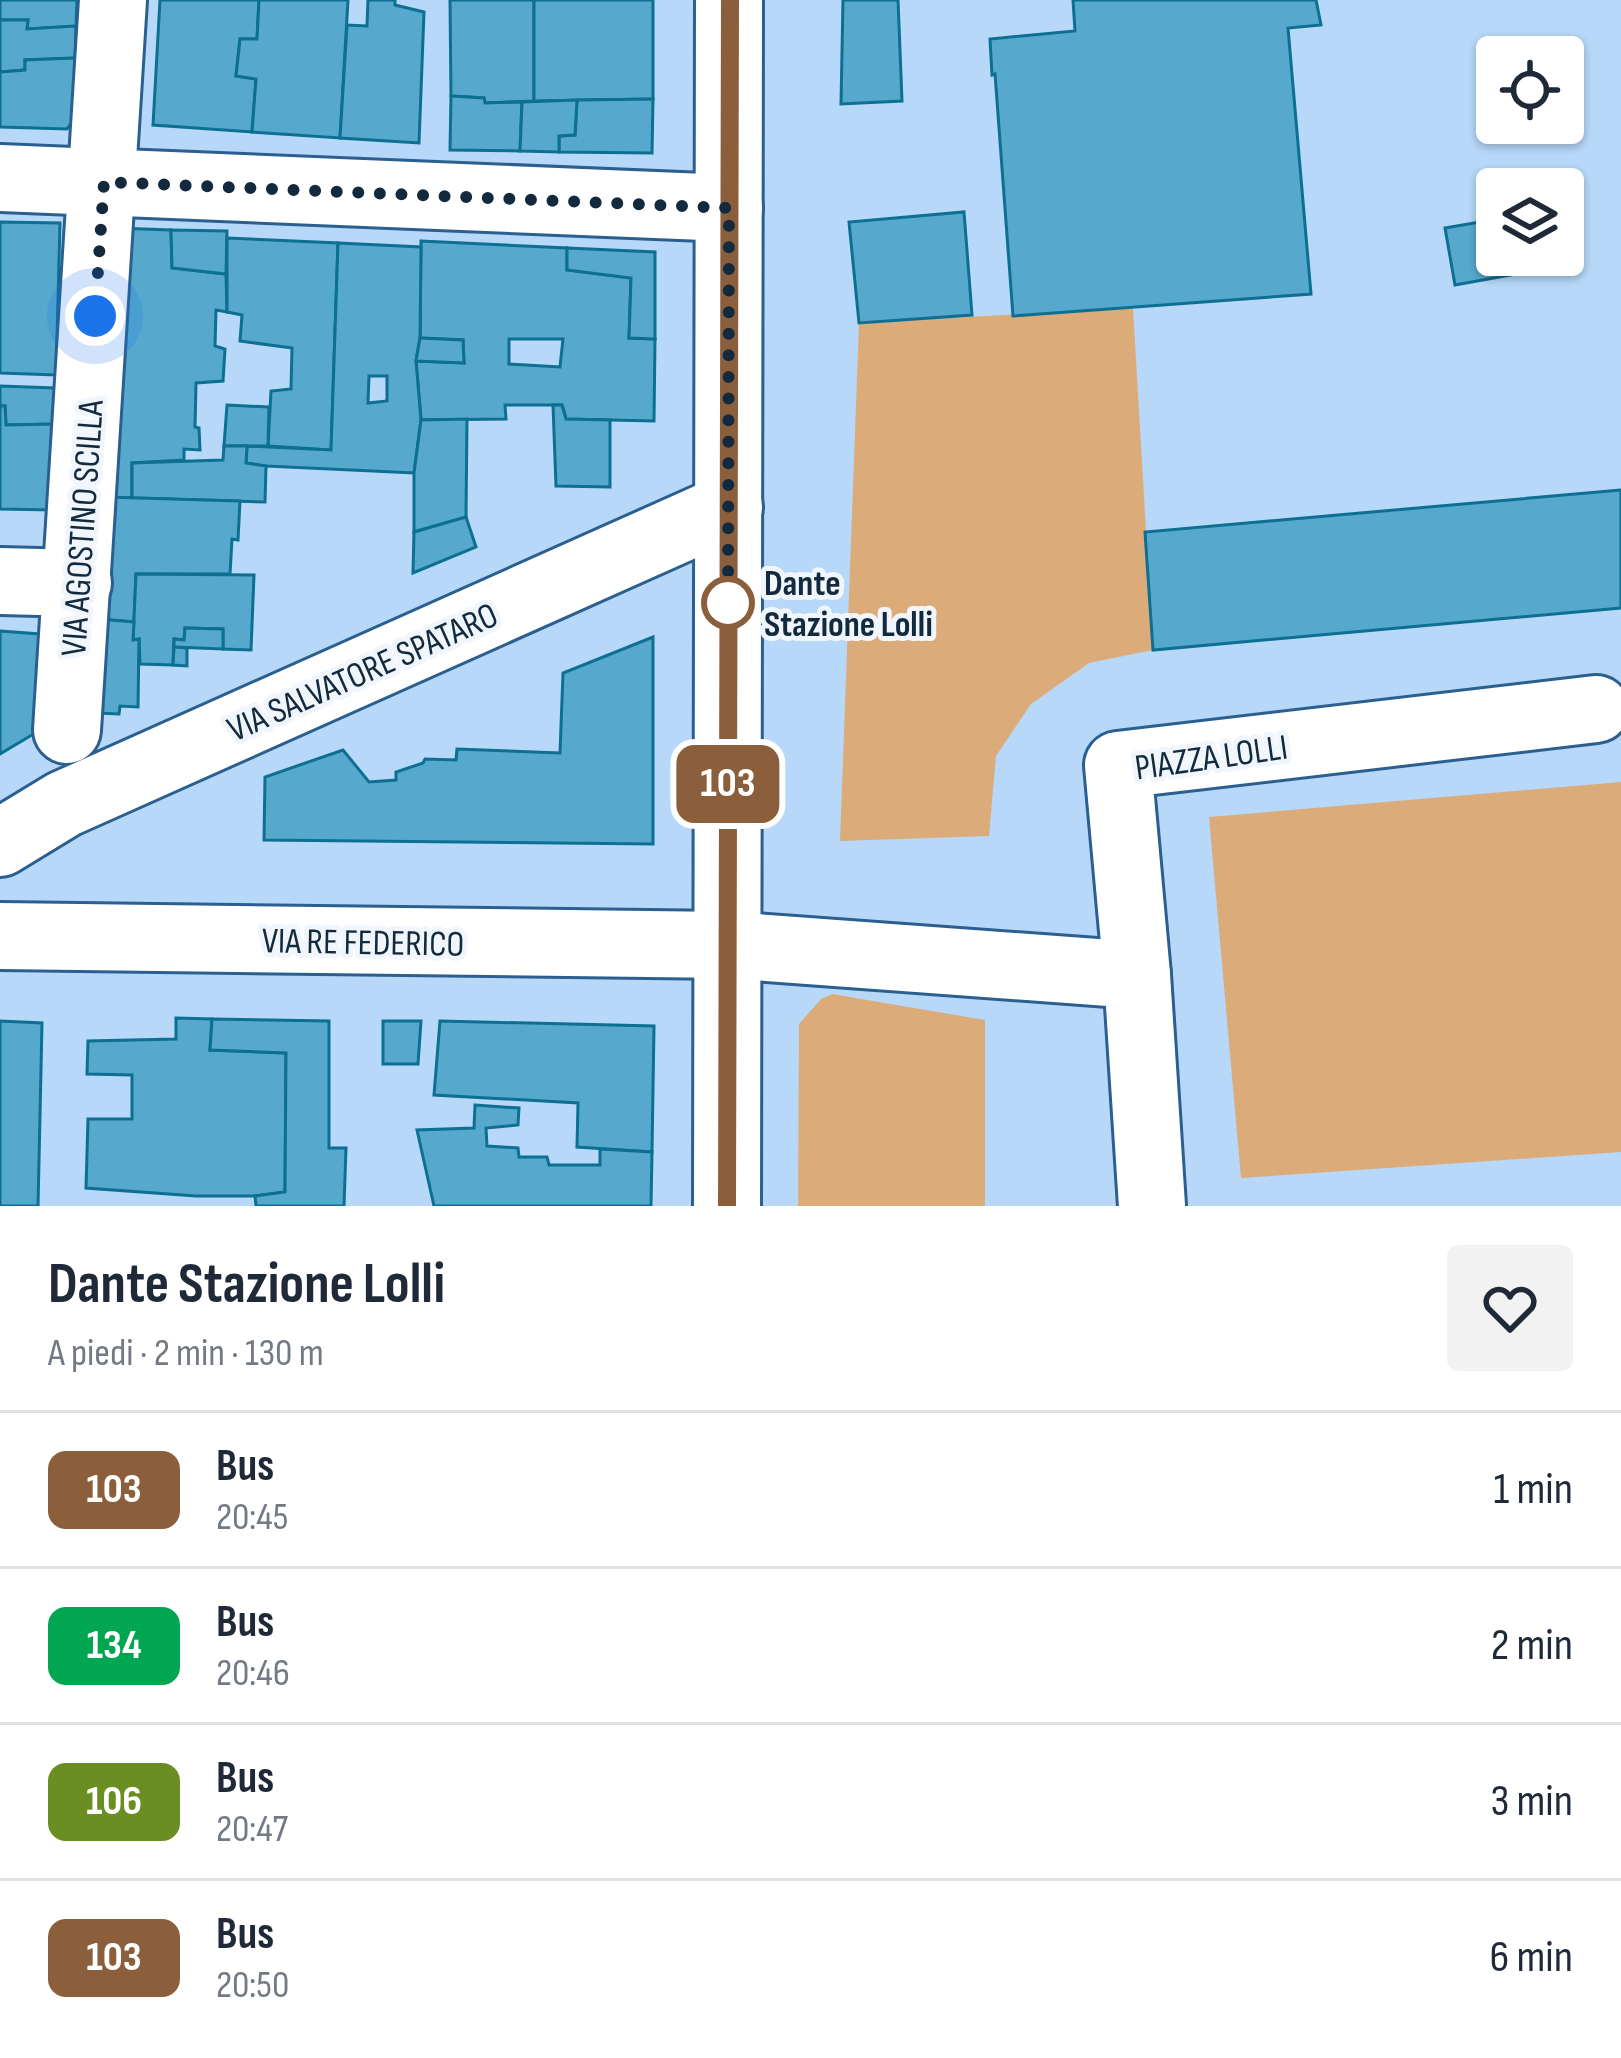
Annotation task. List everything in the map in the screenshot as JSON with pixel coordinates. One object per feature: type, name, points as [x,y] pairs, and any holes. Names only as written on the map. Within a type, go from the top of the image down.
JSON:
[{"type":"street","name":"VIA AGOSTINO SCILLA","points":[[67,730],[113,0]]},
{"type":"street","points":[[727,1206],[730,0]]},
{"type":"street","points":[[0,178],[729,208]]},
{"type":"street","name":"VIA SALVATORE SPATARO","points":[[0,843],[64,805],[729,507]]},
{"type":"street","points":[[0,581],[78,583]]},
{"type":"street","name":"PIAZZA LOLLI","points":[[1152,1206],[1118,765],[1596,709]]},
{"type":"street","name":"VIA RE FEDERICO","points":[[0,936],[727,945],[1137,975]]},
{"type":"shaded area","points":[[1133,308],[1153,650],[1089,663],[1031,704],[996,756],[989,836],[840,841],[859,323]]},
{"type":"shaded area","points":[[1621,782],[1621,1152],[1241,1178],[1209,817]]},
{"type":"shaded area","points":[[832,994],[985,1020],[985,1206],[798,1206],[799,1024],[821,999]]},
{"type":"building","points":[[0,0],[77,0],[76,26],[27,29],[28,20],[0,20]]},
{"type":"building","points":[[160,0],[259,0],[257,39],[240,39],[236,76],[256,79],[252,132],[153,125]]},
{"type":"building","points":[[259,0],[348,0],[340,138],[252,132],[256,79],[236,76],[240,39],[257,39]]},
{"type":"building","points":[[368,0],[395,0],[395,5],[424,12],[419,143],[340,138],[347,25],[367,26]]},
{"type":"building","points":[[450,0],[534,0],[534,101],[485,103],[484,98],[451,96]]},
{"type":"building","points":[[534,0],[653,0],[653,99],[534,101]]},
{"type":"building","points":[[843,0],[898,0],[902,101],[841,104]]},
{"type":"building","points":[[1073,0],[1316,0],[1321,25],[1288,28],[1311,294],[1013,316],[990,39],[1075,31]]},
{"type":"building","points":[[0,20],[28,20],[27,29],[76,26],[75,58],[25,60],[25,70],[0,72]]},
{"type":"building","points":[[75,58],[73,121],[67,129],[0,127],[0,72],[25,70],[25,60]]},
{"type":"building","points":[[451,96],[484,98],[485,103],[522,102],[520,151],[450,150]]},
{"type":"building","points":[[653,99],[652,153],[559,152],[559,136],[575,135],[577,100]]},
{"type":"building","points":[[577,100],[575,135],[559,136],[559,152],[520,151],[522,102]]},
{"type":"building","points":[[964,212],[972,315],[859,323],[849,222]]},
{"type":"building","points":[[0,222],[60,223],[56,375],[0,373]]},
{"type":"building","points":[[1476,223],[1476,276],[1505,276],[1455,285],[1445,228]]},
{"type":"building","points":[[116,228],[171,230],[172,268],[226,274],[227,312],[216,310],[215,346],[225,349],[223,381],[196,383],[195,427],[199,428],[200,450],[184,449],[184,460],[132,463],[132,498],[105,497]]},
{"type":"building","points":[[171,230],[227,231],[226,274],[172,268]]},
{"type":"building","points":[[227,238],[338,243],[331,450],[268,446],[271,391],[291,389],[292,348],[240,341],[242,315],[227,312]]},
{"type":"building","points":[[421,241],[567,248],[567,270],[631,278],[629,338],[655,339],[654,421],[566,419],[562,405],[505,405],[506,419],[421,420],[416,361],[464,363],[463,340],[420,338]],"holes":[[[509,339],[563,339],[560,367],[509,364]]]},
{"type":"building","points":[[338,243],[421,247],[416,361],[421,420],[414,473],[246,463],[247,446],[331,450]],"holes":[[[369,376],[387,376],[387,401],[368,403]]]},
{"type":"building","points":[[567,248],[655,252],[655,339],[629,338],[631,278],[567,270]]},
{"type":"building","points":[[420,338],[463,340],[464,363],[416,361]]},
{"type":"building","points":[[0,386],[55,388],[55,424],[6,425]]},
{"type":"building","points":[[227,405],[269,407],[268,446],[224,446]]},
{"type":"building","points":[[553,405],[562,405],[566,419],[610,420],[610,487],[556,486]]},
{"type":"building","points":[[0,406],[5,406],[6,425],[55,424],[52,510],[0,509]]},
{"type":"building","points":[[467,419],[466,517],[414,532],[414,473],[421,420]]},
{"type":"building","points":[[224,446],[247,446],[246,463],[266,466],[265,502],[132,498],[132,463],[223,460]]},
{"type":"building","points":[[1621,490],[1621,608],[1153,650],[1145,532]]},
{"type":"building","points":[[105,497],[240,501],[230,574],[136,574],[134,622],[100,619]]},
{"type":"building","points":[[466,517],[476,547],[413,573],[414,532]]},
{"type":"building","points":[[136,574],[254,575],[251,650],[223,649],[223,629],[185,628],[184,640],[174,639],[173,665],[140,664],[139,639],[133,640]]},
{"type":"building","points":[[100,619],[134,622],[133,640],[139,639],[138,707],[120,706],[119,714],[96,713]]},
{"type":"building","points":[[185,628],[223,629],[223,649],[174,647],[174,639],[184,640]]},
{"type":"building","points":[[0,631],[40,634],[37,732],[0,754]]},
{"type":"building","points":[[653,637],[653,844],[264,840],[265,777],[343,750],[369,782],[396,780],[396,772],[425,759],[456,760],[457,749],[560,753],[563,673]]},
{"type":"building","points":[[174,647],[187,648],[187,666],[173,665]]},
{"type":"building","points":[[176,1018],[212,1019],[210,1050],[286,1053],[285,1192],[196,1196],[86,1188],[88,1119],[132,1119],[132,1075],[87,1074],[88,1041],[176,1039]]},
{"type":"building","points":[[212,1019],[329,1021],[329,1148],[346,1148],[344,1206],[256,1206],[255,1196],[285,1192],[286,1053],[210,1050]]},
{"type":"building","points":[[0,1021],[42,1023],[38,1206],[0,1206]]},
{"type":"building","points":[[383,1021],[421,1021],[418,1064],[383,1064]]},
{"type":"building","points":[[440,1021],[654,1026],[652,1152],[577,1147],[578,1103],[434,1095]]},
{"type":"building","points":[[475,1105],[519,1108],[518,1125],[486,1128],[487,1146],[518,1148],[519,1157],[547,1157],[549,1165],[600,1165],[600,1149],[652,1152],[651,1206],[434,1206],[417,1130],[474,1128]]},
{"type":"bus line","name":"103","points":[[727,1206],[730,0]]},
{"type":"place","name":"Dante Stazione Lolli","points":[[728,603]]},
{"type":"route","points":[[95,316],[104,182],[729,208],[728,603]]}]
